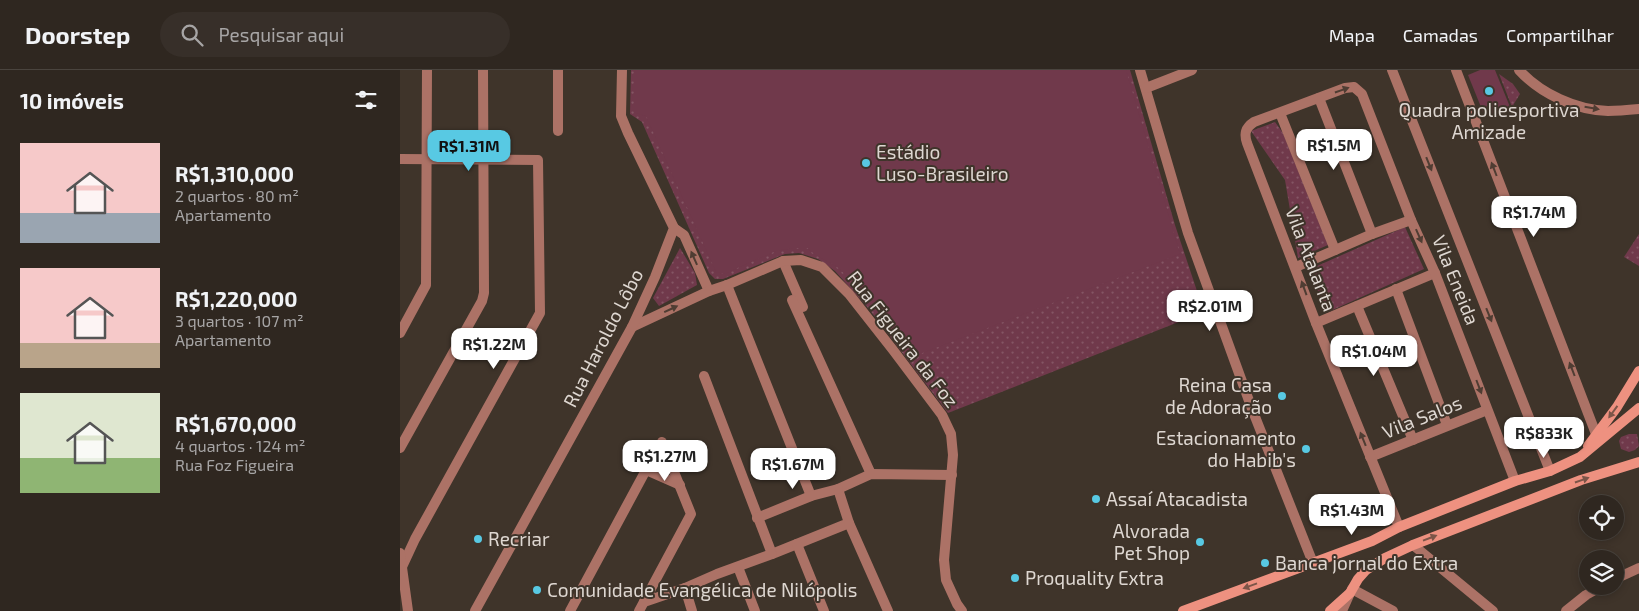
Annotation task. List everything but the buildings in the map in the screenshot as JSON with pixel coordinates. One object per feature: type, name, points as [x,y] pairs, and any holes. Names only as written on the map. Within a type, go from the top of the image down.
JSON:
[{"type":"main road","points":[[1580,457],[1617,407],[1639,371]]},
{"type":"main road","points":[[1183,611],[1372,541],[1399,527],[1515,481],[1550,471],[1580,457],[1639,408]]},
{"type":"main road","points":[[1330,611],[1351,591],[1358,578],[1366,570],[1385,558],[1412,545],[1581,480],[1639,462]]},
{"type":"street","points":[[400,332],[426,285],[427,70]]},
{"type":"street","points":[[400,448],[482,301],[484,293],[483,70]]},
{"type":"street","points":[[558,70],[558,131]]},
{"type":"street","points":[[622,70],[621,116],[674,228],[684,235],[709,291]]},
{"type":"street","points":[[1140,70],[1188,233],[1252,410],[1312,563]]},
{"type":"street","points":[[1146,88],[1192,70]]},
{"type":"street","points":[[1392,70],[1550,471]]},
{"type":"street","points":[[1456,70],[1596,434]]},
{"type":"street","points":[[1519,70],[1540,88],[1571,104],[1606,111],[1639,110]]},
{"type":"street","name":"Vila Eneida","points":[[1319,98],[1351,87],[1358,89],[1362,94],[1412,220],[1435,272],[1515,481]]},
{"type":"street","points":[[1335,250],[1280,113],[1319,98],[1372,234]]},
{"type":"street","name":"Vila Atalanta","points":[[1280,113],[1249,125],[1245,136],[1247,144],[1316,323],[1399,527]]},
{"type":"street","points":[[400,159],[538,160],[540,313],[401,567]]},
{"type":"street","points":[[1296,267],[1372,234],[1412,220]]},
{"type":"street","name":"Rua Haroldo Lôbo","points":[[475,611],[632,327],[655,277],[674,228]]},
{"type":"street","name":"Rua Figueira da Foz","points":[[632,327],[709,291],[783,261],[801,260],[822,267],[849,294],[942,416],[952,434],[952,476],[944,560],[946,580],[962,611]]},
{"type":"street","points":[[783,261],[809,322]]},
{"type":"street","points":[[1316,323],[1435,272]]},
{"type":"street","points":[[727,285],[811,496]]},
{"type":"street","points":[[1396,289],[1447,426]]},
{"type":"street","points":[[792,300],[871,474]]},
{"type":"street","points":[[1358,306],[1413,440]]},
{"type":"street","points":[[704,376],[772,554]]},
{"type":"street","name":"Vila Salos","points":[[1370,457],[1487,410]]},
{"type":"street","points":[[642,606],[691,514],[662,442]]},
{"type":"street","points":[[570,611],[646,470],[680,485]]},
{"type":"street","points":[[758,518],[811,496],[838,489],[871,474],[939,474],[952,476]]},
{"type":"street","points":[[838,489],[849,522],[888,611]]},
{"type":"street","points":[[642,606],[849,522]]},
{"type":"street","points":[[797,544],[824,611]]},
{"type":"street","points":[[1412,545],[1493,611]]},
{"type":"street","points":[[400,553],[408,611]]},
{"type":"street","points":[[738,567],[755,611]]},
{"type":"street","points":[[1624,575],[1639,568]]},
{"type":"street","points":[[685,588],[692,611]]},
{"type":"street","points":[[1342,611],[1351,591],[1393,611]]},
{"type":"street","points":[[1566,611],[1586,595]]},
{"type":"shaded area","points":[[631,70],[1130,70],[1175,225],[1204,312],[948,413],[869,309],[835,271],[818,259],[799,253],[785,254],[723,279],[715,279],[709,273],[642,122],[630,114]]},
{"type":"shaded area","points":[[636,70],[1126,70],[1180,254],[912,357],[858,287],[837,267],[808,248],[776,251],[724,274],[716,272],[646,116],[636,113]]},
{"type":"shaded area","name":"Quadra poliesportiva Amizade","points":[[1480,70],[1495,70],[1510,107],[1485,117],[1468,75]]},
{"type":"shaded area","points":[[1499,74],[1513,84],[1520,94],[1512,107]]},
{"type":"shaded area","points":[[1275,122],[1283,133],[1328,245],[1298,258],[1285,180],[1251,131]]},
{"type":"shaded area","points":[[1405,227],[1424,269],[1328,312],[1308,270]]},
{"type":"shaded area","points":[[1639,234],[1639,266],[1624,257]]},
{"type":"shaded area","points":[[680,248],[695,273],[697,285],[659,306],[653,298]]},
{"type":"shaded area","points":[[1637,434],[1639,446],[1629,452],[1621,449],[1619,441],[1621,437]]},
{"type":"place","name":"Quadra poliesportiva Amizade","points":[[1489,91]]},
{"type":"place","name":"Estádio Luso-Brasileiro","points":[[866,163]]},
{"type":"place","name":"Reina Casa de Adoração","points":[[1282,396]]},
{"type":"place","name":"Estacionamento do Habib's","points":[[1306,449]]},
{"type":"place","name":"Assaí Atacadista","points":[[1096,499]]},
{"type":"place","name":"Recriar","points":[[478,539]]},
{"type":"place","name":"Alvorada Pet Shop","points":[[1200,542]]},
{"type":"place","name":"Banca jornal do Extra","points":[[1265,563]]},
{"type":"place","name":"Proquality Extra","points":[[1015,578]]},
{"type":"place","name":"Comunidade Evangélica de Nilópolis","points":[[537,590]]}]
